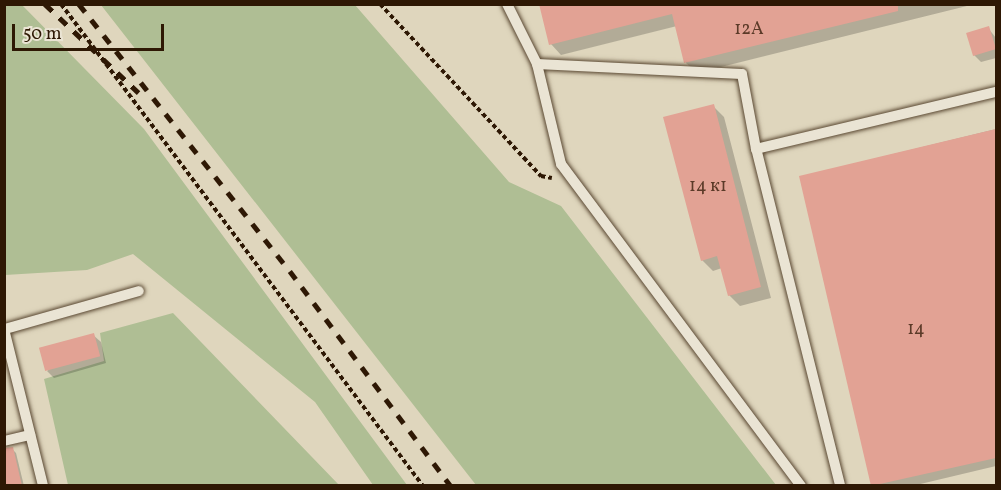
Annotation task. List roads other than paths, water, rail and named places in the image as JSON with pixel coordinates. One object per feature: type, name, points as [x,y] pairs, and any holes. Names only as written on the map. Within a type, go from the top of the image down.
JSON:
[{"type":"lane","points":[[507,4],[537,64],[561,164],[801,486]]},
{"type":"lane","points":[[537,64],[741,74],[756,149],[840,484]]},
{"type":"lane","points":[[756,149],[996,92]]},
{"type":"lane","points":[[43,486],[5,329],[139,291]]},
{"type":"lane","points":[[4,441],[30,435]]},
{"type":"railway","points":[[45,4],[139,93]]},
{"type":"railway","points":[[79,4],[290,271],[451,486]]}]
